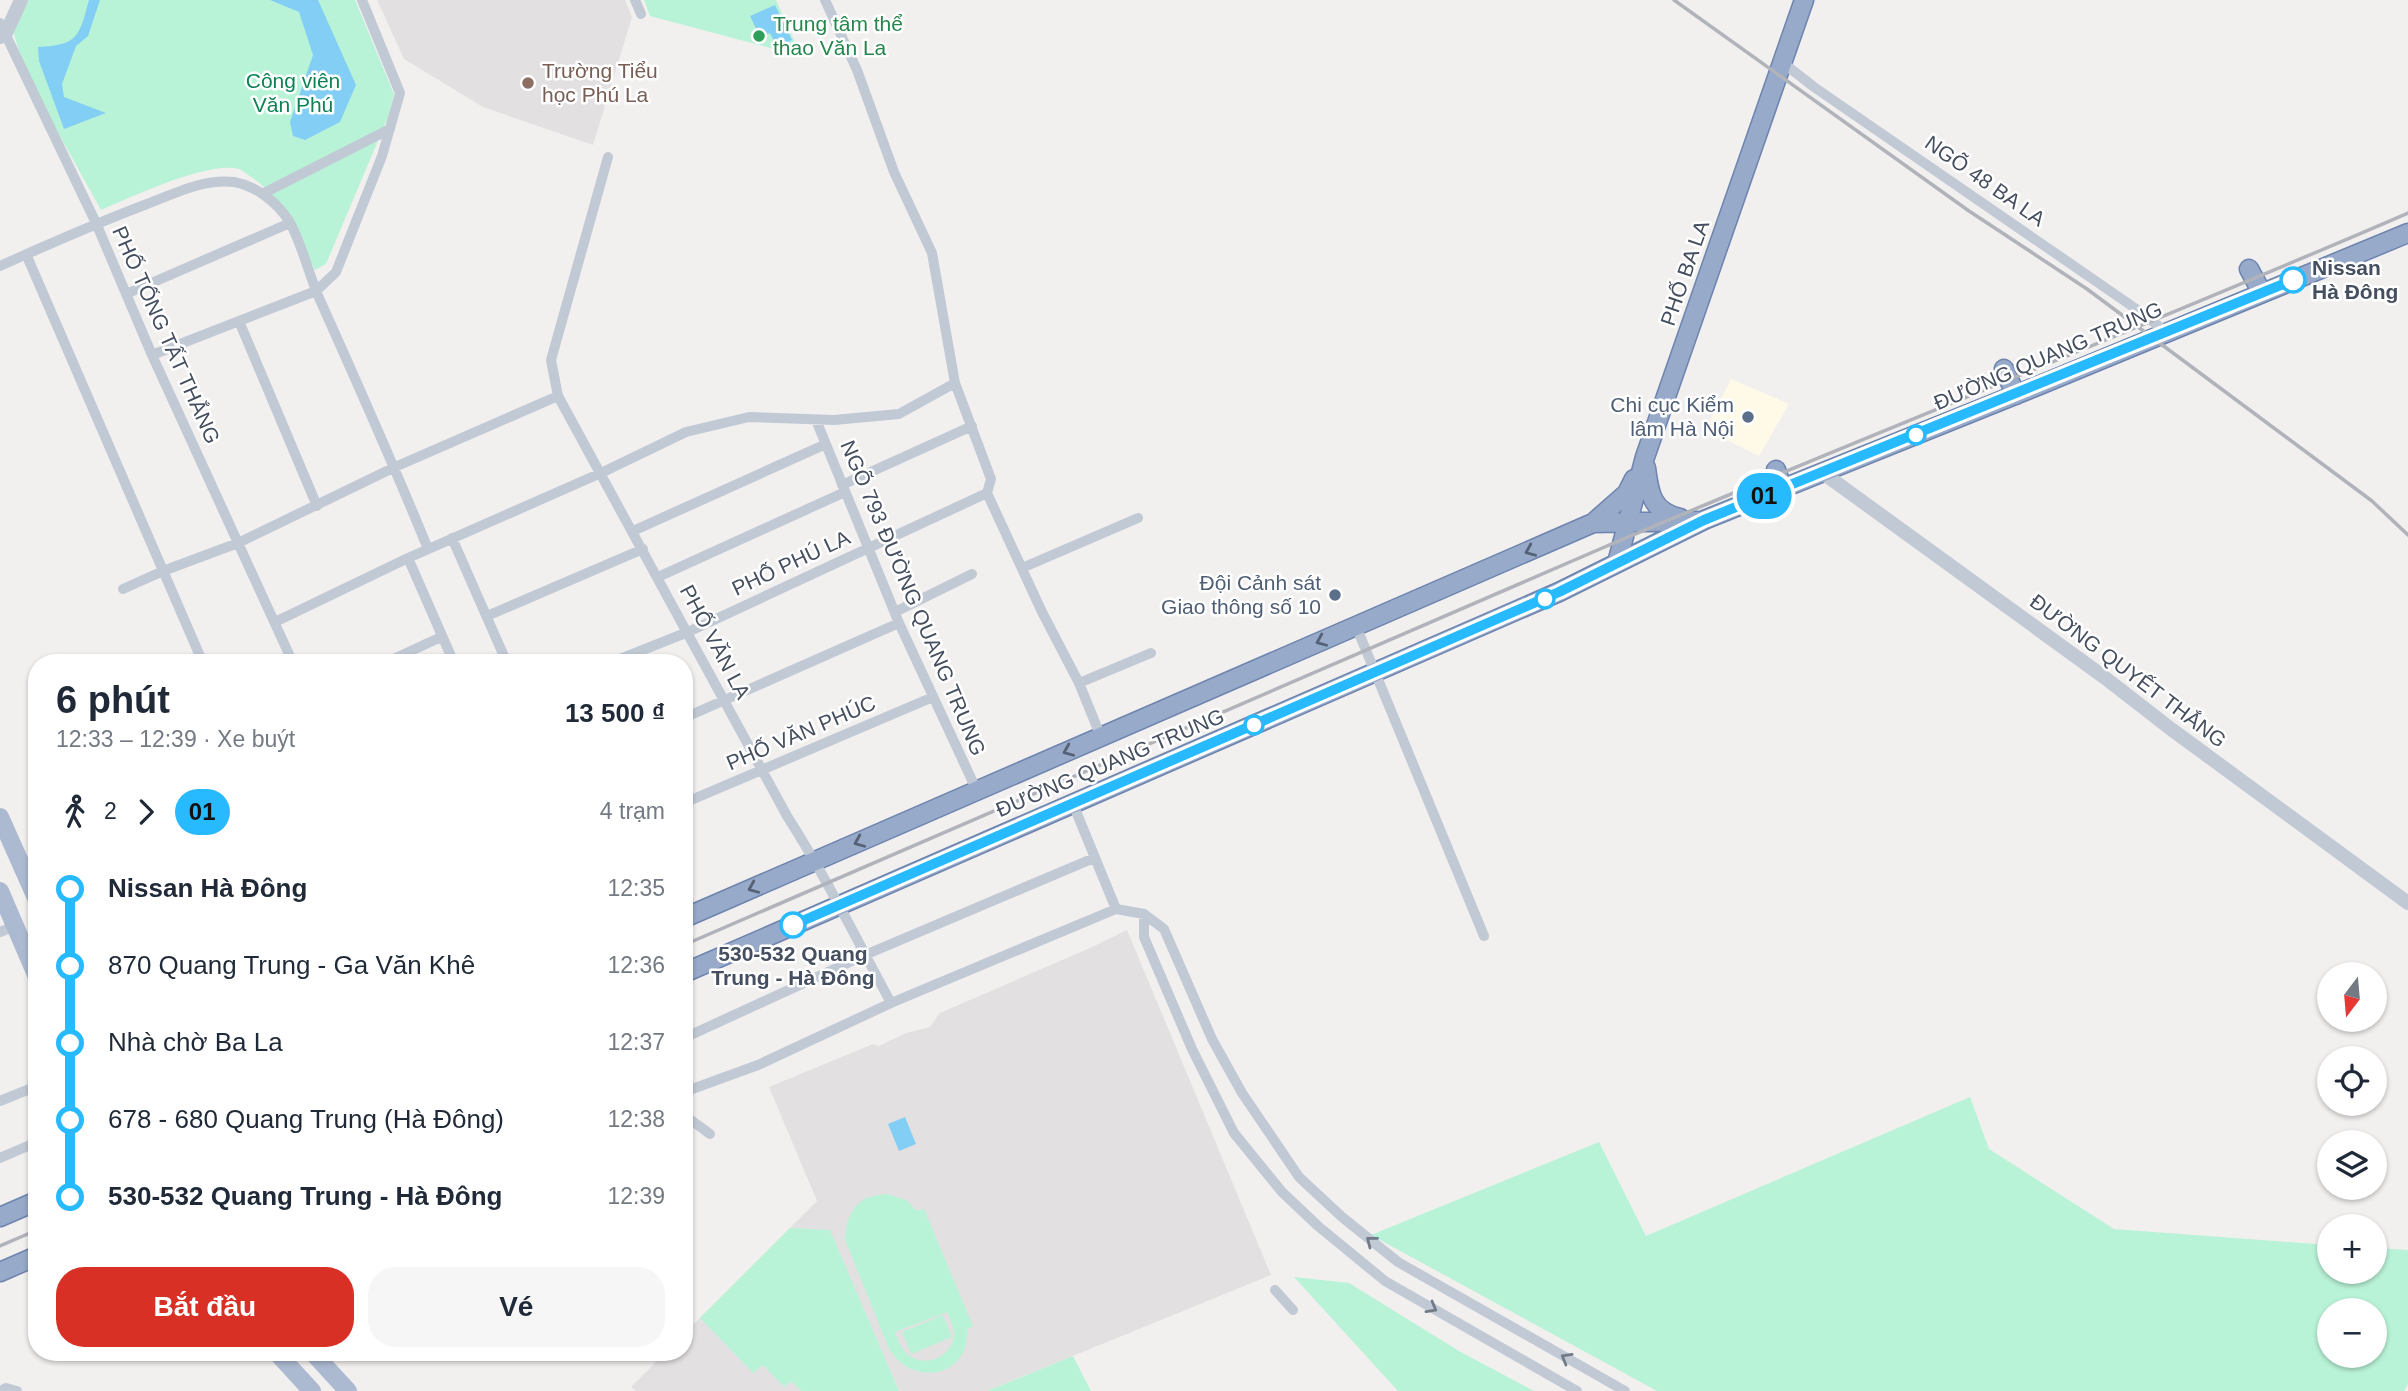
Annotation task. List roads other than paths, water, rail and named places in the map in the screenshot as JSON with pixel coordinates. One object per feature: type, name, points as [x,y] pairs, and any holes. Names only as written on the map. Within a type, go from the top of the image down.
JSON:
[{"type":"highway","name":"PHỐ BA LA","points":[[1617,564],[1645,457],[1804,0]]},
{"type":"highway","name":"ĐƯỜNG QUANG TRUNG","points":[[693,969],[1559,592],[1704,520],[2408,233]]},
{"type":"highway","points":[[2249,269],[2262,293]]},
{"type":"highway","points":[[2004,369],[2016,395]]},
{"type":"highway","points":[[1645,457],[1648,487],[1661,509],[1667,515],[1704,520]]},
{"type":"highway","points":[[1593,523],[1627,493],[1645,457]]},
{"type":"highway","points":[[1776,470],[1783,489]]},
{"type":"highway","name":"ĐƯỜNG QUANG TRUNG","points":[[693,914],[1593,523],[1704,520]]},
{"type":"highway","points":[[0,1217],[28,1205]]},
{"type":"highway","points":[[0,1272],[28,1259]]},
{"type":"main road","points":[[0,817],[28,880]]},
{"type":"main road","points":[[0,891],[8,929],[28,962]]},
{"type":"main road","points":[[284,1361],[312,1391]]},
{"type":"main road","points":[[320,1361],[348,1391]]},
{"type":"street","points":[[2,31],[21,0]]},
{"type":"street","points":[[152,355],[316,291],[336,272],[382,156],[400,93],[362,0]]},
{"type":"street","points":[[635,0],[640,14]]},
{"type":"street","points":[[825,0],[857,70],[894,172],[932,253],[955,383],[991,479],[987,493],[1042,612],[1079,683],[1101,737]]},
{"type":"street","name":"PHỐ TỐNG TẤT THẮNG","points":[[2,31],[96,223],[152,355],[289,654]]},
{"type":"street","name":"NGÕ 48 BA LA","points":[[1782,62],[2166,332]]},
{"type":"street","points":[[262,194],[390,129]]},
{"type":"street","name":"PHỐ VĂN LA","points":[[608,157],[551,360],[558,396],[787,816],[841,905],[891,1003]]},
{"type":"street","points":[[0,266],[96,223],[212,181],[236,182],[262,194],[276,204],[290,223],[316,291],[395,467],[428,549]]},
{"type":"street","points":[[126,294],[290,223]]},
{"type":"street","points":[[26,254],[199,654]]},
{"type":"street","points":[[239,321],[317,506]]},
{"type":"street","points":[[275,622],[408,558],[601,473],[686,432],[749,417],[816,420],[900,414],[955,383]]},
{"type":"street","points":[[123,589],[238,543],[395,467],[558,396]]},
{"type":"street","name":"NGÕ 793 ĐƯỜNG QUANG TRUNG","points":[[816,420],[897,617],[977,791]]},
{"type":"street","points":[[658,577],[972,426]]},
{"type":"street","points":[[633,531],[826,444]]},
{"type":"street","name":"ĐƯỜNG QUYẾT THẮNG","points":[[1823,473],[2408,903]]},
{"type":"street","name":"PHỐ PHÚ LA","points":[[633,654],[688,632],[987,493]]},
{"type":"street","points":[[1022,568],[1138,518]]},
{"type":"street","points":[[452,538],[503,654]]},
{"type":"street","points":[[487,616],[643,549]]},
{"type":"street","points":[[408,558],[450,654]]},
{"type":"street","points":[[693,714],[897,617],[972,574]]},
{"type":"street","points":[[1356,626],[1484,936]]},
{"type":"street","points":[[404,654],[441,637]]},
{"type":"street","points":[[1079,683],[1151,653]]},
{"type":"street","name":"PHỐ VĂN PHÚC","points":[[693,799],[933,697]]},
{"type":"street","points":[[1073,804],[1116,909]]},
{"type":"street","points":[[693,1034],[865,955],[1094,858]]},
{"type":"street","points":[[693,1089],[758,1065],[891,1003],[1116,909],[1144,914],[1164,929],[1212,1040],[1253,1111],[1299,1177],[1342,1217],[1398,1262],[1625,1391]]},
{"type":"street","points":[[1144,914],[1144,937],[1192,1049],[1234,1133],[1282,1192],[1318,1226],[1385,1281],[1577,1391]]},
{"type":"street","points":[[0,1101],[28,1090]]},
{"type":"street","points":[[693,1124],[710,1134]]},
{"type":"street","points":[[0,1158],[28,1146]]},
{"type":"street","points":[[1275,1290],[1293,1310]]},
{"type":"street","points":[[0,1391],[6,1388],[17,1391]]},
{"type":"water","points":[[89,0],[100,0],[88,36],[76,46],[62,84],[64,97],[106,113],[64,129],[39,61],[38,47],[61,44],[75,37]]},
{"type":"water","points":[[270,0],[318,0],[356,85],[340,122],[305,140],[293,136],[290,122],[313,55],[299,12]]},
{"type":"water","points":[[775,5],[792,40],[777,47],[770,33],[760,37],[750,16]]},
{"type":"water","points":[[905,1117],[916,1144],[899,1151],[888,1124]]},
{"type":"railway","points":[[1674,0],[1969,211],[2087,289],[2372,501],[2408,535]]},
{"type":"railway","points":[[693,941],[1600,549],[2408,213]]},
{"type":"railway","points":[[0,1246],[28,1234]]},
{"type":"place","name":"Trung tâm thể thao Văn La","points":[[759,36]]},
{"type":"place","name":"Trường Tiểu học Phú La","points":[[528,83]]},
{"type":"place","name":"Nissan Hà Đông","points":[[2293,280]]},
{"type":"place","name":"Chi cục Kiểm lâm Hà Nội","points":[[1748,417]]},
{"type":"place","name":"Đội Cảnh sát Giao thông số 10","points":[[1335,595]]},
{"type":"place","name":"530-532 Quang Trung - Hà Đông","points":[[793,925]]},
{"type":"park label","name":"Công viên Văn Phú","points":[[293,93]]}]
